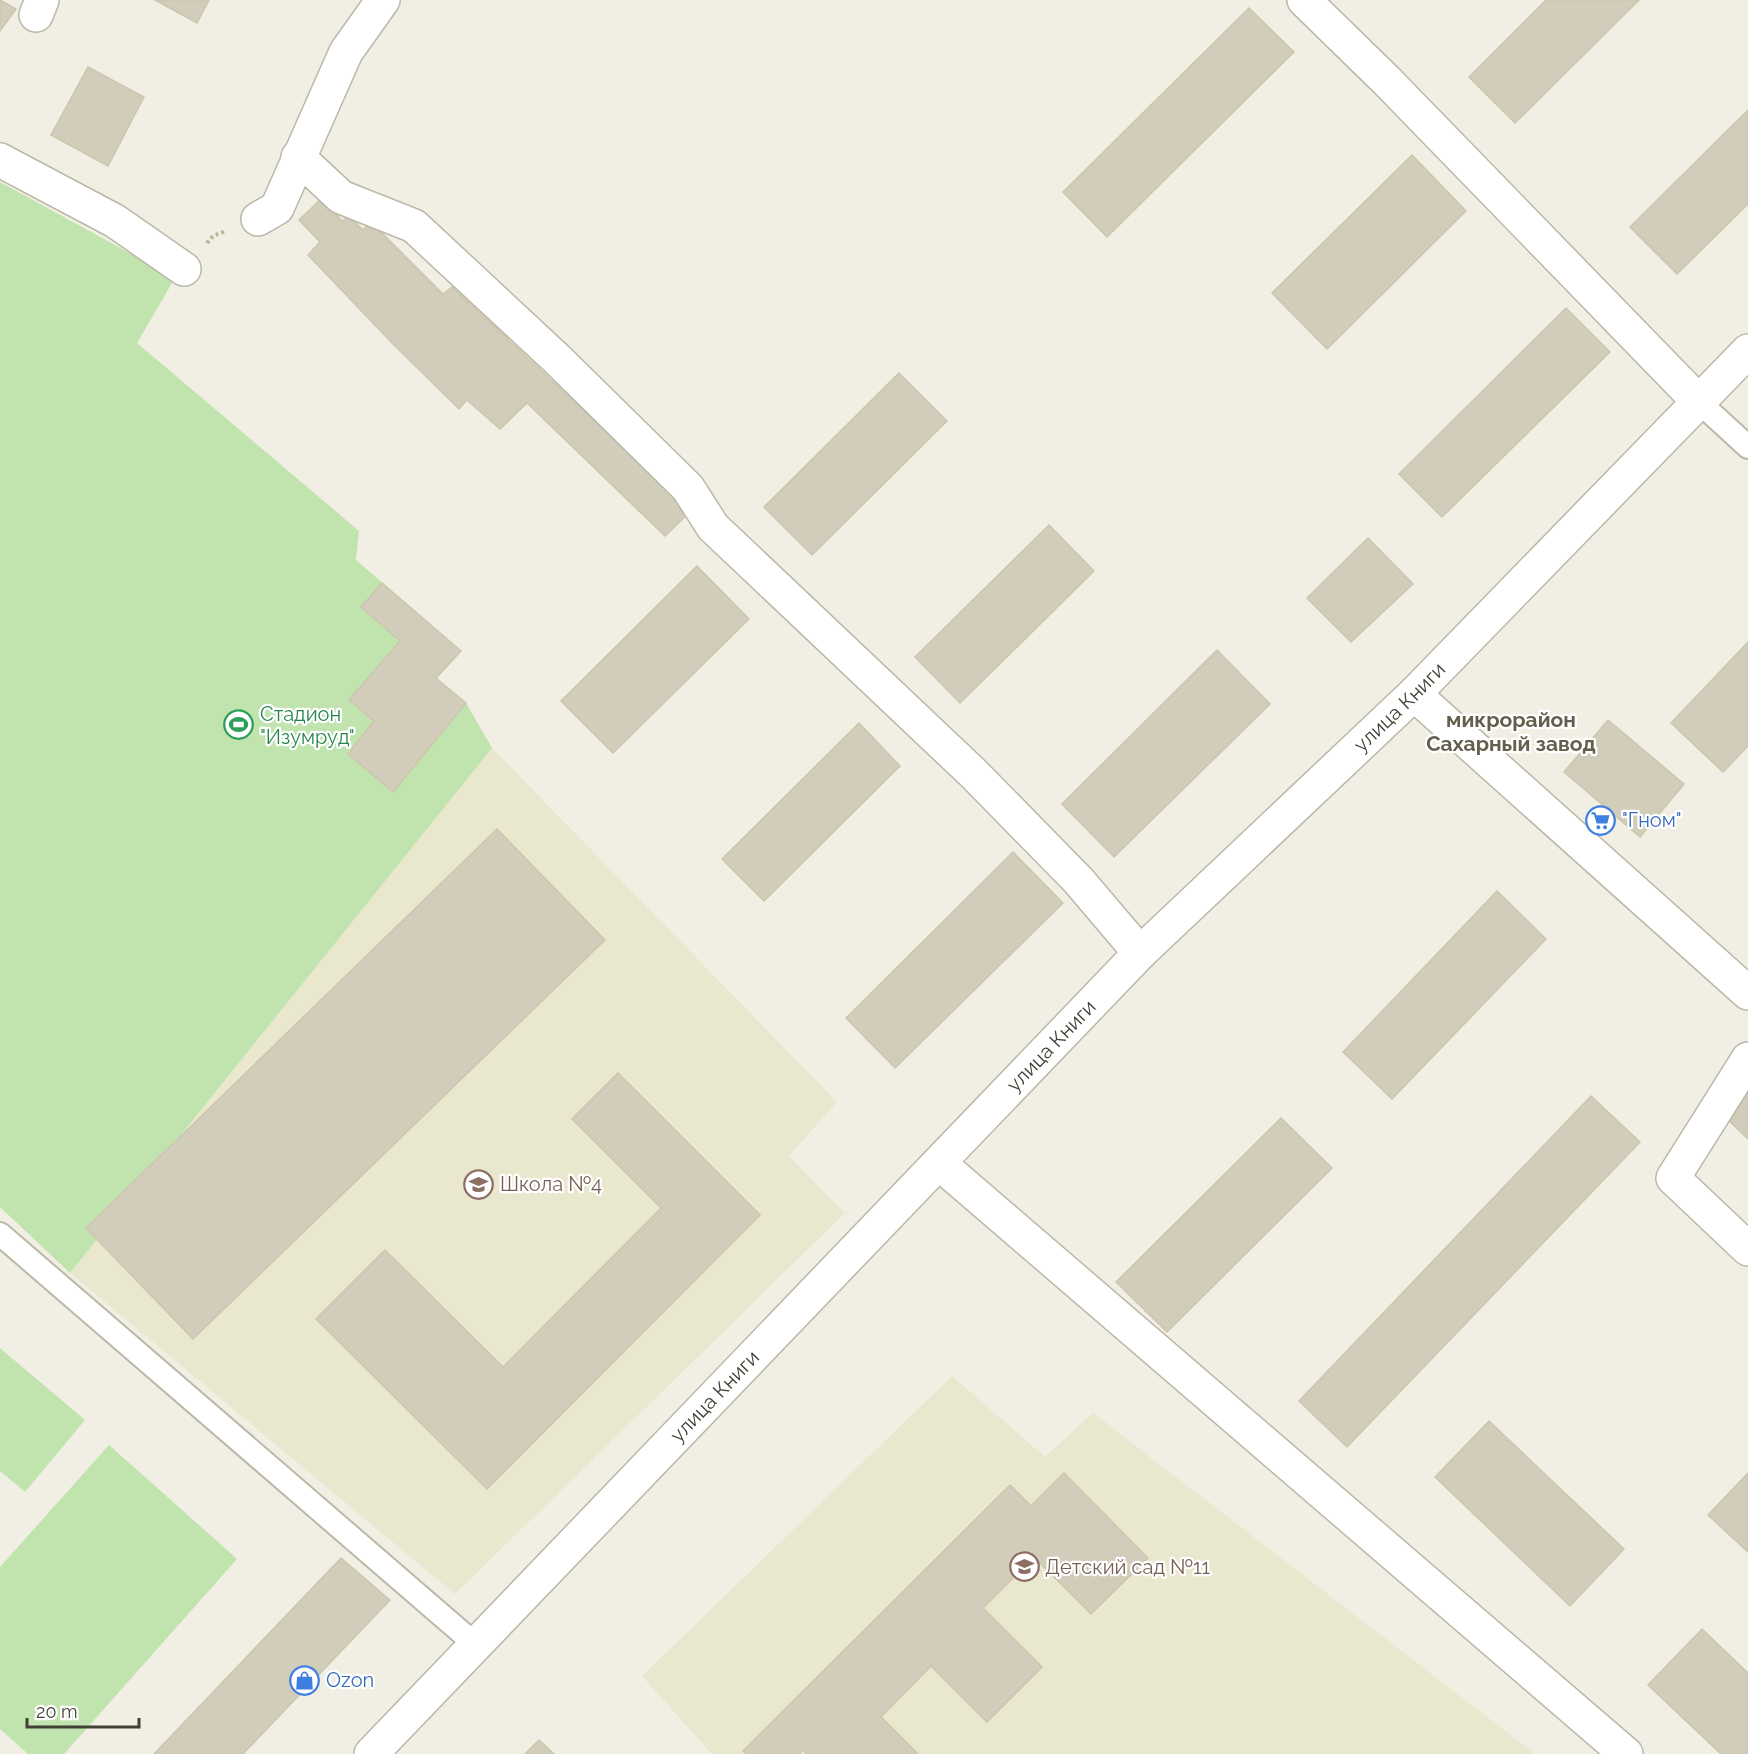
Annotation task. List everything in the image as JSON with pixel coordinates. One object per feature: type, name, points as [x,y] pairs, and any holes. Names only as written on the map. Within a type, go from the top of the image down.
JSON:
[{"type":"street","points":[[258,219],[277,208],[346,52],[383,0]]},
{"type":"street","points":[[1304,0],[1396,89],[1699,402]]},
{"type":"street","points":[[298,157],[341,197],[414,226],[558,360],[688,488],[714,527],[974,773],[1078,880],[1140,952]]},
{"type":"street","points":[[0,160],[115,221],[184,269]]},
{"type":"street","name":"улица Книги","points":[[371,1754],[1140,952],[1414,694],[1748,351]]},
{"type":"street","points":[[1414,694],[1748,993]]},
{"type":"street","points":[[1748,1059],[1673,1178],[1748,1249]]},
{"type":"street","points":[[939,1163],[1626,1754]]},
{"type":"lane","points":[[1699,402],[1748,447]]},
{"type":"lane","points":[[0,1234],[476,1645]]},
{"type":"path","points":[[184,269],[213,236],[258,219]]},
{"type":"shaded area","name":"Школа №4","points":[[492,748],[837,1102],[789,1156],[845,1213],[455,1594],[70,1273]]},
{"type":"shaded area","name":"Детский сад №11","points":[[952,1376],[1045,1457],[1093,1413],[1535,1754],[712,1754],[642,1676]]},
{"type":"green space","name":"Стадион \"Изумруд\"","points":[[0,182],[175,278],[137,343],[359,531],[356,560],[461,651],[436,678],[466,703],[492,748],[70,1273],[0,1207]]},
{"type":"green space","points":[[0,1348],[85,1420],[25,1492],[0,1471]]},
{"type":"green space","points":[[109,1445],[237,1559],[64,1754],[28,1754],[0,1729],[0,1567]]},
{"type":"building","points":[[0,0],[16,9],[0,31]]},
{"type":"building","points":[[155,0],[209,0],[197,23]]},
{"type":"building","points":[[1546,0],[1639,0],[1515,123],[1469,77]]},
{"type":"building","points":[[1249,8],[1294,52],[1107,237],[1063,192]]},
{"type":"building","points":[[88,67],[144,97],[108,166],[51,135]]},
{"type":"building","points":[[1748,110],[1748,204],[1677,274],[1630,227]]},
{"type":"building","points":[[1412,155],[1466,211],[1327,349],[1272,293]]},
{"type":"building","points":[[322,198],[342,221],[349,216],[363,230],[371,222],[443,294],[452,287],[691,511],[665,536],[527,403],[500,429],[467,400],[459,409],[308,255],[320,242],[299,220]]},
{"type":"building","points":[[1566,308],[1610,352],[1442,517],[1399,474]]},
{"type":"building","points":[[899,373],[947,421],[812,555],[764,507]]},
{"type":"building","points":[[1049,525],[1094,571],[960,703],[915,657]]},
{"type":"building","points":[[1368,538],[1413,584],[1351,642],[1307,598]]},
{"type":"building","points":[[697,566],[749,619],[613,753],[561,701]]},
{"type":"building","points":[[382,583],[461,651],[436,678],[466,703],[393,792],[348,754],[374,721],[349,700],[400,641],[361,607]]},
{"type":"building","points":[[1748,642],[1748,746],[1723,772],[1671,723]]},
{"type":"building","points":[[1217,650],[1270,704],[1114,857],[1062,804]]},
{"type":"building","points":[[1608,720],[1684,784],[1640,837],[1564,772]]},
{"type":"building","points":[[859,723],[900,766],[764,901],[722,859]]},
{"type":"building","points":[[497,829],[605,940],[193,1339],[86,1228]]},
{"type":"building","points":[[1013,852],[1063,903],[895,1068],[846,1018]]},
{"type":"building","points":[[1497,891],[1546,939],[1392,1099],[1343,1052]]},
{"type":"building","points":[[618,1073],[760,1215],[487,1489],[316,1319],[385,1250],[503,1367],[661,1208],[572,1119]]},
{"type":"building","points":[[1748,1092],[1748,1139],[1725,1117]]},
{"type":"building","points":[[1591,1096],[1640,1142],[1347,1447],[1299,1401]]},
{"type":"building","points":[[1281,1118],[1332,1168],[1167,1332],[1116,1282]]},
{"type":"building","points":[[1489,1421],[1624,1549],[1570,1606],[1435,1477]]},
{"type":"building","points":[[1064,1473],[1148,1558],[1091,1614],[1034,1557],[983,1608],[1042,1667],[987,1722],[931,1666],[881,1717],[918,1754],[807,1754],[803,1750],[799,1754],[746,1754],[743,1751],[1010,1485],[1031,1506]]},
{"type":"building","points":[[1748,1473],[1748,1552],[1708,1515]]},
{"type":"building","points":[[341,1558],[390,1600],[243,1754],[154,1754]]},
{"type":"building","points":[[1702,1629],[1748,1673],[1748,1754],[1721,1754],[1648,1685]]},
{"type":"building","points":[[539,1740],[554,1754],[525,1754]]},
{"type":"place","name":"Стадион \"Изумруд\"","points":[[239,725]]},
{"type":"place","name":"\"Гном\"","points":[[1601,820]]},
{"type":"place","name":"Школа №4","points":[[479,1184]]},
{"type":"place","name":"Детский сад №11","points":[[1024,1567]]},
{"type":"place","name":"Ozon","points":[[305,1680]]},
{"type":"district","name":"микрорайон Сахарный завод","points":[[1511,732]]}]
